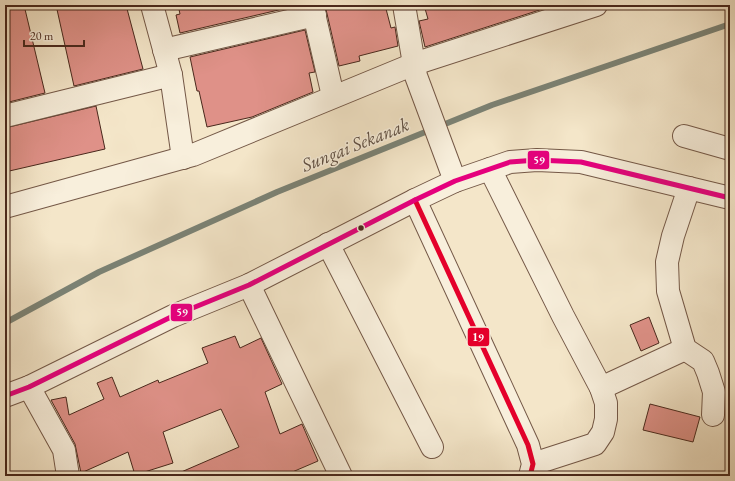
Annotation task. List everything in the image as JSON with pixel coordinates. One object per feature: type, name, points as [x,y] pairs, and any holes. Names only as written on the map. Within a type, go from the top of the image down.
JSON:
[{"type":"street","points":[[152,5],[171,75],[183,158]]},
{"type":"street","points":[[404,5],[415,70],[455,181]]},
{"type":"street","points":[[5,207],[183,158],[333,96],[415,70],[592,6]]},
{"type":"street","points":[[164,50],[313,10],[333,96]]},
{"type":"street","points":[[5,116],[171,75]]},
{"type":"street","points":[[684,136],[730,149]]},
{"type":"street","points":[[5,396],[29,387],[173,316],[249,285],[455,181],[510,162],[530,160],[580,162],[730,198]]},
{"type":"street","points":[[415,200],[528,445],[532,470],[595,444],[603,432],[606,419],[606,403],[601,388],[563,316],[490,169]]},
{"type":"street","points":[[689,188],[673,236],[667,262],[668,291],[685,349],[703,361],[708,373],[714,392],[714,415]]},
{"type":"street","points":[[328,244],[432,447]]},
{"type":"street","points":[[249,285],[341,476]]},
{"type":"street","points":[[601,388],[685,349]]},
{"type":"street","points":[[29,387],[64,450],[68,476]]},
{"type":"building","points":[[5,5],[24,5],[45,93],[5,103]]},
{"type":"building","points":[[56,5],[126,5],[143,69],[74,86]]},
{"type":"building","points":[[178,5],[300,5],[180,33],[176,15],[180,14]]},
{"type":"building","points":[[325,5],[385,5],[391,28],[395,27],[398,46],[359,56],[360,61],[339,66]]},
{"type":"building","points":[[424,5],[555,5],[425,47],[419,21],[428,19]]},
{"type":"building","points":[[305,30],[315,72],[309,73],[313,92],[252,117],[207,127],[199,91],[197,91],[190,57]]},
{"type":"building","points":[[96,106],[105,149],[5,172],[5,128]]},
{"type":"building","points":[[649,317],[659,343],[641,351],[630,325]]},
{"type":"building","points":[[235,336],[240,348],[261,338],[282,384],[265,392],[280,434],[302,424],[318,461],[283,476],[172,476],[239,447],[221,409],[163,432],[173,463],[135,475],[128,452],[81,473],[75,444],[51,400],[66,397],[69,415],[104,399],[97,383],[112,377],[120,397],[158,380],[159,383],[208,363],[202,348]]},
{"type":"building","points":[[650,404],[700,417],[693,442],[643,430]]},
{"type":"waterway","name":"Sungai Sekanak","points":[[5,323],[99,272],[277,192],[492,105],[730,24]]},
{"type":"transit line","name":"59","points":[[5,396],[29,387],[173,316],[249,285],[455,181],[510,162],[537,160],[581,162],[730,198]]},
{"type":"transit line","name":"19","points":[[415,200],[528,445],[533,464],[530,476]]}]
